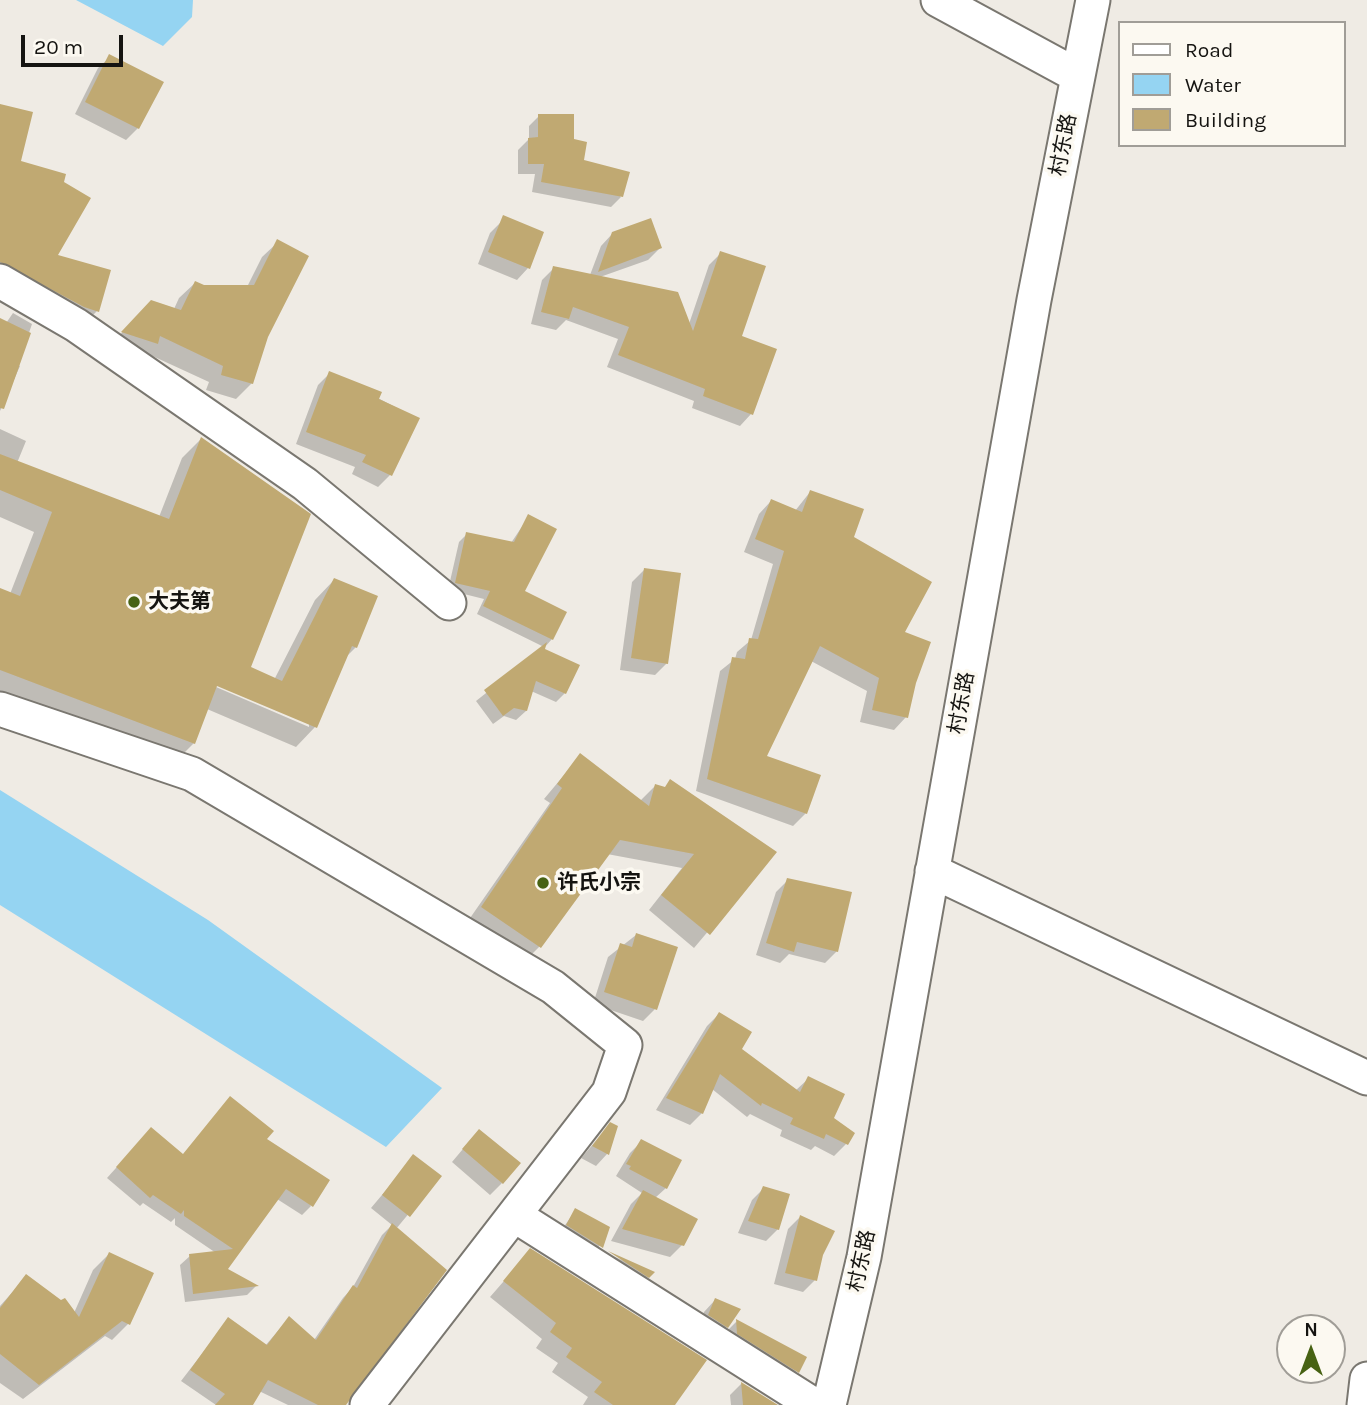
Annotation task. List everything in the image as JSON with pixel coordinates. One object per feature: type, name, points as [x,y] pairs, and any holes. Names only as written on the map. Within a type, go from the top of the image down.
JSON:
[{"type":"street","points":[[938,0],[1078,76]]},
{"type":"street","name":"村东路","points":[[829,1405],[864,1257],[1034,300],[1093,0]]},
{"type":"street","points":[[0,281],[76,325],[305,484],[449,603]]},
{"type":"street","points":[[0,709],[192,774],[553,987],[625,1045],[609,1092],[367,1405]]},
{"type":"street","points":[[932,871],[1367,1078]]},
{"type":"street","points":[[514,1215],[814,1405]]},
{"type":"street","points":[[1364,1405],[1367,1379]]},
{"type":"water","points":[[76,0],[193,0],[192,17],[163,46]]},
{"type":"water","points":[[0,790],[208,920],[442,1088],[386,1147],[0,905]]},
{"type":"building","points":[[109,54],[164,82],[139,129],[85,102]]},
{"type":"building","points":[[0,104],[33,112],[21,161],[66,174],[64,182],[91,198],[58,255],[111,270],[99,312],[84,307],[0,262]]},
{"type":"building","points":[[538,114],[574,114],[574,139],[587,142],[584,160],[630,172],[623,197],[541,182],[544,164],[528,164],[528,138],[538,137]]},
{"type":"building","points":[[503,215],[544,232],[530,269],[488,252]]},
{"type":"building","points":[[651,218],[662,248],[598,272],[612,232]]},
{"type":"building","points":[[277,239],[309,256],[268,337],[253,384],[221,375],[223,366],[160,336],[158,344],[121,332],[151,300],[181,310],[195,281],[204,285],[254,285]]},
{"type":"building","points":[[720,251],[766,266],[742,336],[777,349],[753,415],[703,396],[705,389],[618,355],[629,327],[573,307],[569,319],[541,312],[553,266],[678,292],[693,331]]},
{"type":"building","points":[[0,318],[31,333],[4,409],[0,408]]},
{"type":"building","points":[[329,371],[382,392],[379,399],[420,418],[392,476],[362,462],[366,455],[306,432]]},
{"type":"building","name":"大夫第","points":[[201,437],[311,514],[251,667],[282,681],[334,578],[378,596],[357,648],[352,646],[317,728],[217,686],[195,744],[0,670],[0,588],[20,596],[52,512],[0,490],[0,454],[169,519]]},
{"type":"building","points":[[810,490],[864,509],[854,537],[932,582],[905,632],[931,642],[916,683],[908,718],[872,710],[879,678],[820,646],[767,756],[821,775],[807,814],[707,779],[732,657],[745,659],[749,638],[758,639],[784,551],[755,539],[771,499],[802,512]]},
{"type":"building","points":[[528,514],[557,529],[525,591],[567,612],[553,640],[483,606],[490,591],[455,583],[466,532],[514,542]]},
{"type":"building","points":[[644,568],[681,573],[668,664],[631,658]]},
{"type":"building","points":[[547,642],[545,649],[580,665],[566,694],[536,681],[527,711],[514,708],[503,716],[484,690]]},
{"type":"building","points":[[580,753],[649,806],[655,784],[665,787],[670,779],[777,852],[710,935],[661,895],[694,854],[620,840],[541,948],[481,907],[562,788],[557,784]]},
{"type":"building","points":[[787,878],[852,892],[838,952],[797,942],[794,952],[766,943]]},
{"type":"building","points":[[636,933],[678,947],[657,1010],[604,992],[620,943],[632,947]]},
{"type":"building","points":[[719,1012],[752,1032],[742,1049],[800,1092],[808,1076],[845,1094],[834,1118],[855,1133],[848,1145],[826,1134],[824,1139],[790,1124],[793,1118],[762,1103],[761,1106],[720,1074],[703,1114],[666,1098]]},
{"type":"building","points":[[230,1096],[274,1131],[267,1139],[330,1180],[313,1207],[286,1189],[228,1269],[259,1286],[193,1294],[189,1254],[233,1249],[184,1216],[184,1210],[181,1214],[153,1195],[150,1198],[116,1167],[151,1127],[183,1154]]},
{"type":"building","points":[[610,1122],[618,1126],[609,1155],[592,1146]]},
{"type":"building","points":[[479,1129],[521,1163],[503,1184],[462,1149]]},
{"type":"building","points":[[641,1139],[682,1160],[667,1189],[629,1169],[631,1166],[626,1164]]},
{"type":"building","points":[[413,1154],[442,1176],[410,1217],[382,1195]]},
{"type":"building","points":[[763,1186],[790,1194],[779,1230],[748,1221]]},
{"type":"building","points":[[643,1190],[698,1219],[684,1246],[622,1229]]},
{"type":"building","points":[[575,1208],[610,1227],[603,1248],[566,1225]]},
{"type":"building","points":[[800,1215],[835,1231],[823,1255],[817,1281],[785,1273]]},
{"type":"building","points":[[392,1223],[447,1270],[346,1405],[318,1405],[268,1380],[253,1405],[215,1405],[225,1394],[190,1370],[228,1317],[267,1345],[289,1316],[316,1340],[353,1285],[357,1288]]},
{"type":"building","points":[[530,1248],[707,1360],[675,1405],[613,1405],[594,1392],[602,1382],[566,1357],[572,1348],[550,1332],[556,1323],[503,1281]]},
{"type":"building","points":[[608,1251],[655,1272],[649,1278]]},
{"type":"building","points":[[109,1252],[154,1273],[130,1325],[122,1321],[39,1385],[0,1354],[0,1308],[26,1274],[61,1300],[65,1298],[79,1317]]},
{"type":"building","points":[[715,1298],[741,1309],[728,1328],[708,1315]]},
{"type":"building","points":[[736,1319],[807,1357],[799,1373],[737,1334]]},
{"type":"building","points":[[741,1382],[778,1405],[743,1405]]},
{"type":"place","name":"大夫第","points":[[134,602]]},
{"type":"place","name":"许氏小宗","points":[[543,883]]}]
